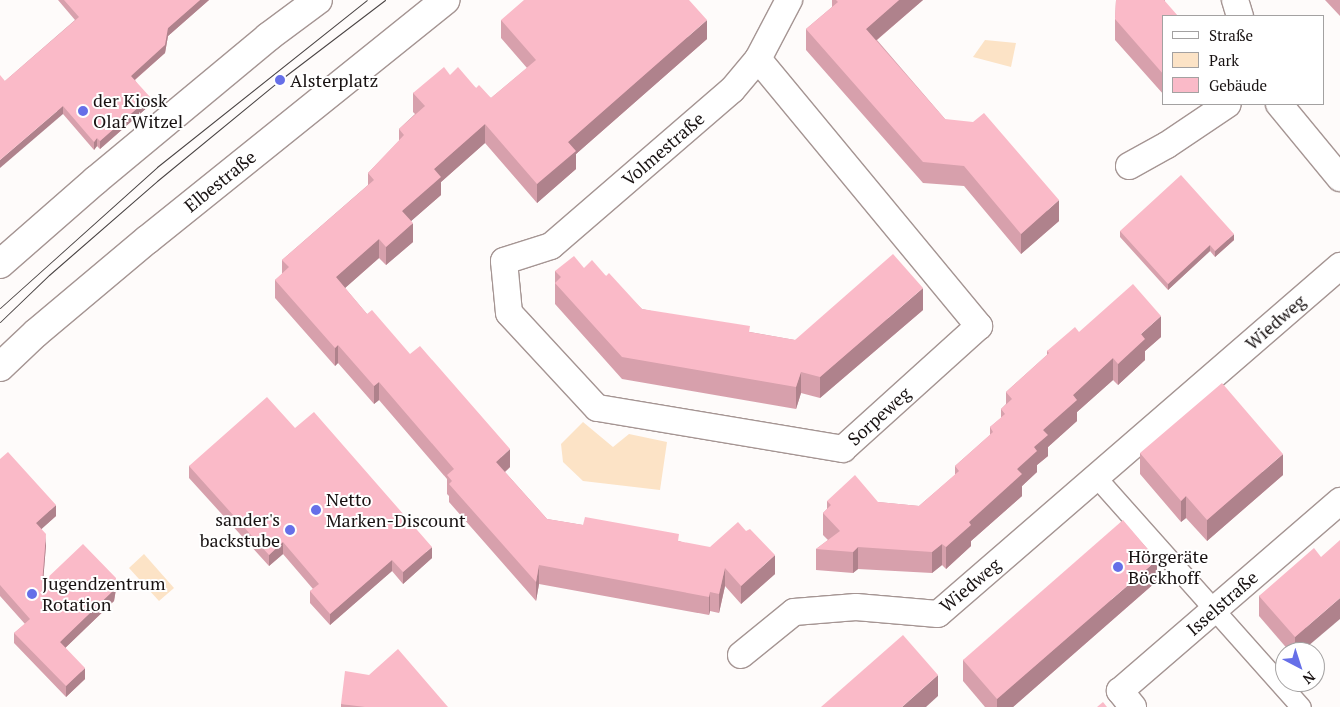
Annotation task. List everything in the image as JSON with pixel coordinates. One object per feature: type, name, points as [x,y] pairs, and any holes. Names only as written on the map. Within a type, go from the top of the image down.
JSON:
[{"type":"street","points":[[0,264],[268,37],[318,0]]},
{"type":"street","name":"Elbestraße","points":[[0,367],[36,333],[146,240],[445,0]]},
{"type":"street","name":"Volmestraße","points":[[504,261],[551,246],[732,90],[758,59],[789,0]]},
{"type":"street","points":[[1235,0],[1240,15]]},
{"type":"street","name":"Sorpeweg","points":[[504,261],[509,313],[597,408],[843,449],[979,326],[758,59]]},
{"type":"street","points":[[1129,166],[1167,145],[1227,105]]},
{"type":"street","points":[[1280,105],[1340,178]]},
{"type":"street","name":"Wiedweg","points":[[741,656],[794,612],[856,607],[938,614],[1340,266]]},
{"type":"street","points":[[1096,477],[1301,707]]},
{"type":"street","name":"Isselstraße","points":[[1133,707],[1120,692],[1340,500]]},
{"type":"green space","points":[[985,40],[1016,43],[1011,67],[973,57]]},
{"type":"green space","points":[[583,422],[613,447],[629,434],[667,442],[660,490],[583,481],[563,462],[561,444]]},
{"type":"green space","points":[[144,554],[174,588],[159,601],[129,568]]},
{"type":"building","points":[[64,0],[200,0],[168,28],[165,45],[131,76],[150,97],[100,141],[97,138],[94,142],[63,106],[0,160],[0,75],[5,81],[79,17]]},
{"type":"building","points":[[524,0],[689,0],[707,20],[568,142],[576,151],[537,184],[485,124],[434,169],[441,177],[402,211],[413,223],[386,247],[379,239],[336,277],[367,314],[372,310],[410,354],[420,346],[510,449],[496,462],[547,519],[583,525],[585,517],[679,534],[678,541],[710,547],[738,522],[746,531],[750,529],[775,555],[741,586],[725,568],[719,594],[710,592],[709,597],[539,565],[536,582],[449,484],[452,481],[447,475],[454,469],[379,382],[374,386],[338,345],[335,348],[275,280],[289,267],[282,260],[374,180],[368,173],[404,135],[399,129],[425,106],[413,93],[444,67],[450,75],[458,67],[476,88],[479,85],[491,98],[536,60],[501,20]]},
{"type":"building","points":[[836,0],[899,0],[866,29],[945,119],[973,122],[984,113],[1059,200],[1021,234],[964,166],[923,162],[806,29],[838,2]]},
{"type":"building","points":[[1116,0],[1164,0],[1177,15],[1162,15],[1162,73],[1115,19]]},
{"type":"building","points":[[1181,175],[1234,234],[1215,251],[1210,245],[1168,284],[1120,231]]},
{"type":"building","points":[[893,254],[923,288],[820,377],[801,372],[796,387],[622,357],[555,283],[561,277],[555,271],[574,256],[584,268],[592,260],[606,276],[609,273],[642,309],[750,326],[749,332],[795,340]]},
{"type":"building","points":[[1133,284],[1161,316],[1141,334],[1145,339],[1118,364],[1113,358],[1073,395],[1077,400],[1043,430],[1048,435],[1034,447],[1037,451],[1017,469],[1022,474],[969,522],[971,525],[946,547],[942,544],[932,552],[858,547],[853,552],[816,549],[840,531],[823,513],[831,505],[827,501],[855,475],[878,502],[919,506],[959,471],[955,466],[993,432],[990,427],[1005,414],[1001,409],[1012,399],[1006,392],[1049,353],[1047,351],[1075,327],[1079,332]]},
{"type":"building","points":[[1222,383],[1283,454],[1207,520],[1186,496],[1181,501],[1140,453]]},
{"type":"building","name":"Netto Marken-Discount","points":[[267,397],[295,428],[314,412],[432,547],[403,572],[392,560],[330,614],[310,591],[319,584],[283,542],[269,555],[189,466]]},
{"type":"building","points":[[8,452],[56,505],[36,523],[46,534],[42,583],[83,544],[116,578],[114,590],[60,642],[85,668],[66,686],[14,633],[30,619],[0,585],[0,459]]},
{"type":"building","points":[[1123,520],[1157,560],[997,699],[963,660]]},
{"type":"building","points":[[1340,540],[1340,598],[1295,637],[1259,596],[1314,548],[1321,557]]},
{"type":"building","points":[[903,635],[938,675],[902,707],[821,707]]},
{"type":"building","points":[[398,649],[448,707],[365,707],[341,704],[345,671],[369,675]]},
{"type":"building","points":[[1103,702],[1107,707],[1097,707]]},
{"type":"tram line","points":[[0,308],[157,167],[367,0]]},
{"type":"tram line","points":[[0,322],[49,275],[157,181],[280,80],[385,0]]},
{"type":"place","name":"Alsterplatz","points":[[280,80]]},
{"type":"place","name":"der Kiosk Olaf Witzel","points":[[83,111]]},
{"type":"place","name":"Netto Marken-Discount","points":[[316,510]]},
{"type":"place","name":"sander's backstube","points":[[290,530]]},
{"type":"place","name":"Hörgeräte Böckhoff","points":[[1118,567]]},
{"type":"place","name":"Jugendzentrum Rotation","points":[[32,594]]}]
